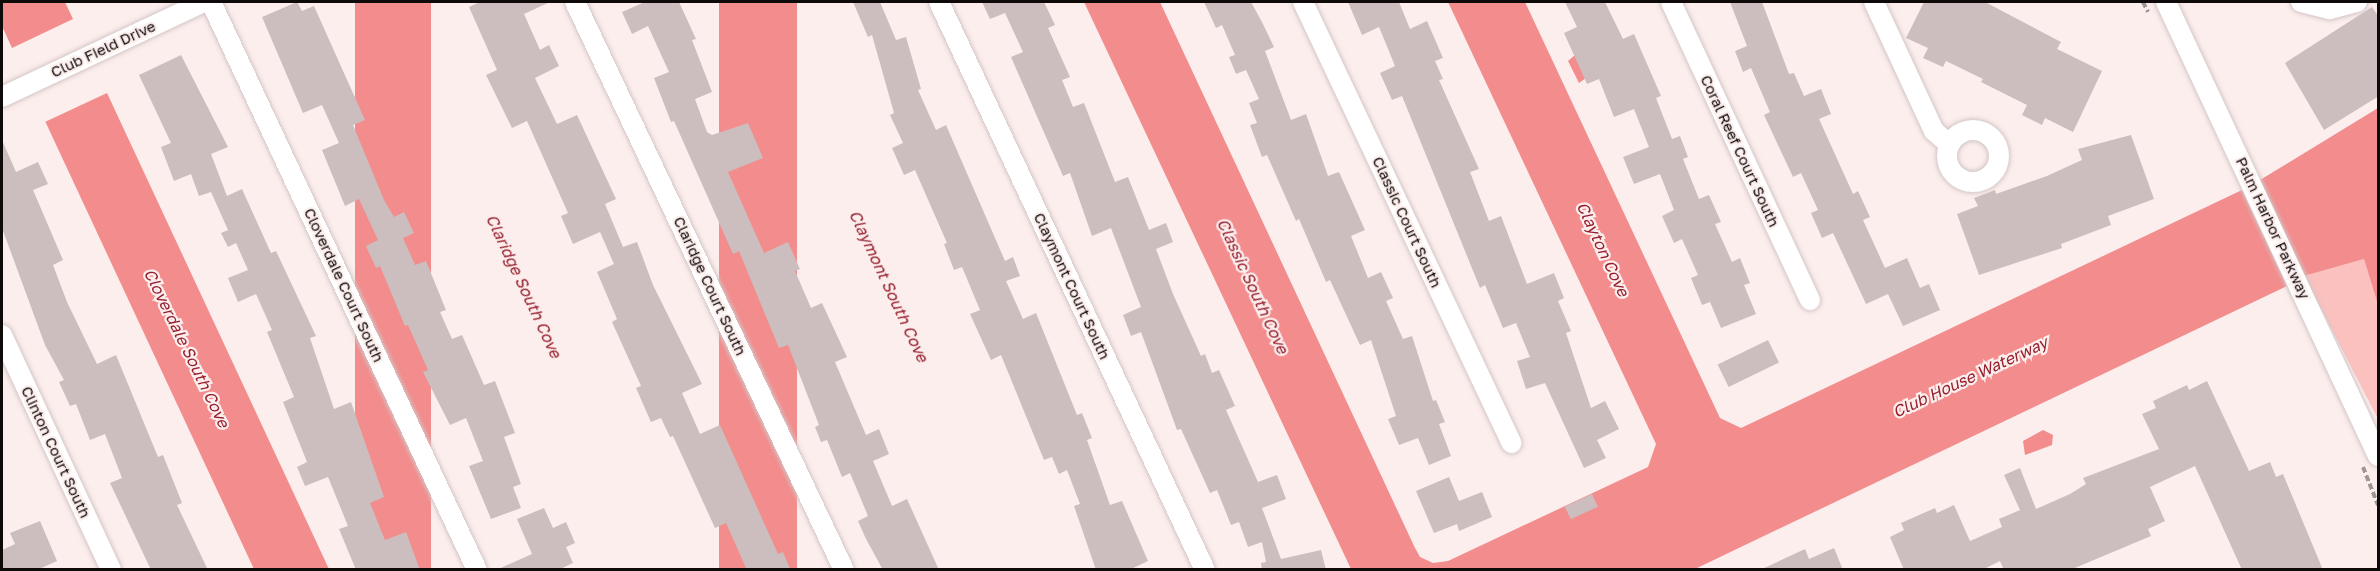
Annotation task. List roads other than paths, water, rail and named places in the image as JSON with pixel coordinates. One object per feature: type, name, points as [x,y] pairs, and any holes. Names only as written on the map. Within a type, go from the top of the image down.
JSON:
[{"type":"street","name":"Club Field Drive","points":[[2,98],[204,2]]},
{"type":"street","name":"Cloverdale Court South","points":[[211,2],[477,570]]},
{"type":"street","name":"Claridge Court South","points":[[575,2],[844,570]]},
{"type":"street","name":"Claymont Court South","points":[[939,2],[1205,570]]},
{"type":"street","name":"Classic Court South","points":[[1304,2],[1510,443]]},
{"type":"street","name":"Coral Reef Court South","points":[[1671,2],[1810,300]]},
{"type":"street","points":[[1874,2],[1934,131],[1949,144]]},
{"type":"street","name":"Palm Harbor Parkway","points":[[2166,2],[2379,456]]},
{"type":"street","points":[[2301,2],[2330,9],[2357,2]]},
{"type":"street","name":"Clinton Court South","points":[[2,335],[111,570]]},
{"type":"water","points":[[2,2],[65,2],[73,19],[12,48],[2,26]]},
{"type":"water","points":[[355,2],[431,2],[431,570],[355,570]]},
{"type":"water","points":[[719,2],[797,2],[797,570],[719,570]]},
{"type":"water","points":[[1084,2],[1160,2],[1415,548],[1420,557],[1433,563],[1448,561],[1648,467],[1656,444],[1448,2],[1525,2],[1720,418],[1741,428],[2242,190],[2287,286],[1695,569],[1351,569]]},
{"type":"water","points":[[1575,55],[1586,78],[1579,83],[1568,61]]},
{"type":"water","name":"Cloverdale South Cove","points":[[107,93],[329,570],[254,570],[45,122]]},
{"type":"water","points":[[2378,108],[2378,305],[2364,259],[2304,276],[2260,180]]},
{"type":"water","points":[[2043,430],[2053,435],[2052,445],[2025,455],[2023,441]]},
{"type":"water label","name":"Clayton Cove","points":[[1603,249]]},
{"type":"water label","name":"Claridge South Cove","points":[[524,286]]},
{"type":"water label","name":"Claymont South Cove","points":[[889,286]]},
{"type":"water label","name":"Classic South Cove","points":[[1253,286]]},
{"type":"water label","name":"Club House Waterway","points":[[1970,377]]}]
